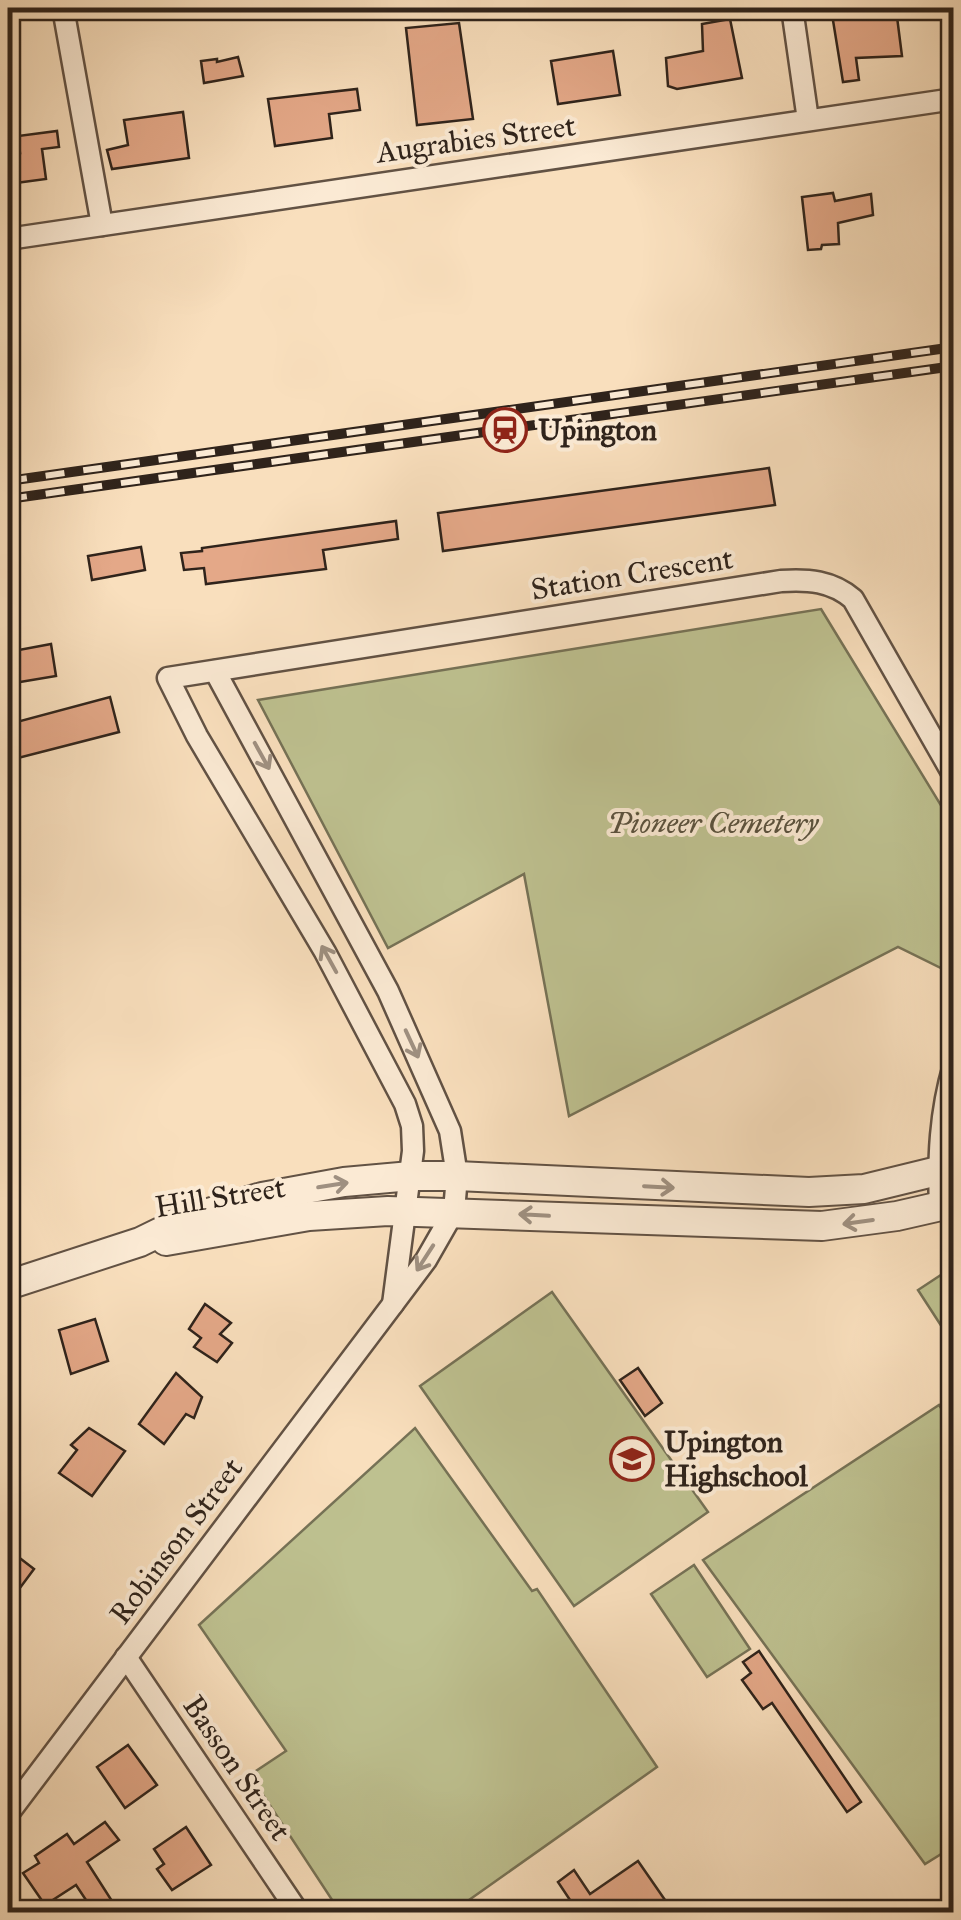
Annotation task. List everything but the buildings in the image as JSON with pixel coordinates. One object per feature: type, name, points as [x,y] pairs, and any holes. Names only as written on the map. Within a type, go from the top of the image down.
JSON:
[{"type":"street","points":[[63,8],[102,225]]},
{"type":"street","points":[[792,8],[808,120]]},
{"type":"street","name":"Augrabies Street","points":[[8,238],[954,99]]},
{"type":"street","name":"Station Crescent","points":[[406,1211],[412,1126],[405,1104],[325,952],[197,736],[168,678],[781,581],[809,580],[840,589],[853,599],[954,776]]},
{"type":"street","points":[[215,671],[388,991],[450,1131],[457,1176],[454,1211]]},
{"type":"street","points":[[947,1205],[943,1114],[954,1065]]},
{"type":"street","name":"Hill Street","points":[[140,1242],[186,1220],[262,1197],[344,1182],[410,1176],[809,1192],[864,1189],[946,1169]]},
{"type":"street","name":"Hill Street","points":[[140,1242],[309,1216],[406,1211],[804,1226],[846,1224],[947,1205]]},
{"type":"street","name":"Robinson Street","points":[[394,1304],[406,1211]]},
{"type":"street","name":"Robinson Street","points":[[8,1814],[394,1304],[426,1260],[454,1211]]},
{"type":"street","points":[[8,1285],[140,1242]]},
{"type":"street","name":"Basson Street","points":[[126,1657],[298,1912]]},
{"type":"green space","name":"Pioneer Cemetery","points":[[821,609],[953,825],[954,954],[947,971],[898,947],[569,1116],[524,874],[388,948],[258,700]]},
{"type":"green space","points":[[953,1267],[953,1344],[918,1290]]},
{"type":"green space","points":[[552,1292],[708,1512],[574,1606],[420,1386]]},
{"type":"green space","points":[[939,1405],[954,1427],[954,1846],[925,1864],[703,1560]]},
{"type":"green space","points":[[415,1428],[532,1591],[537,1589],[657,1767],[452,1912],[340,1912],[250,1775],[286,1751],[199,1625]]},
{"type":"green space","points":[[694,1565],[750,1649],[707,1677],[651,1594]]},
{"type":"railway","points":[[8,481],[954,347]]},
{"type":"railway","points":[[8,499],[954,366]]},
{"type":"place","name":"Upington","points":[[505,430]]},
{"type":"place","name":"Upington Highschool","points":[[632,1459]]}]
